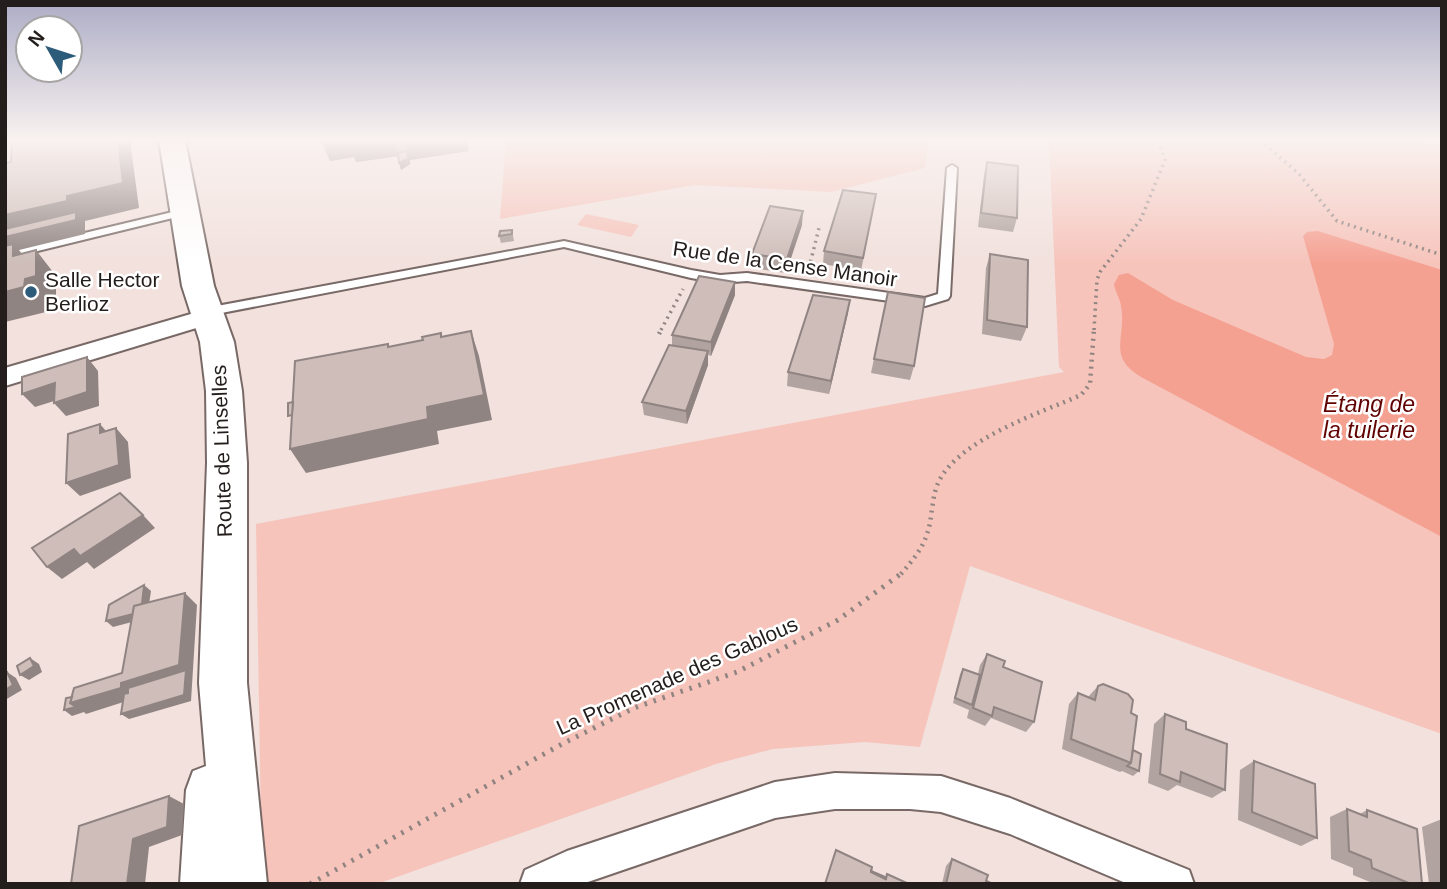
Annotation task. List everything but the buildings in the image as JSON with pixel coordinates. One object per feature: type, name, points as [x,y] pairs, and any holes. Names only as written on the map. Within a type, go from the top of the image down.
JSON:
[{"type":"street","name":"Route de Linselles","points":[[179,181],[198,286],[217,342],[223,377],[227,463],[223,683],[212,785],[208,884]]},
{"type":"street","points":[[5,377],[207,315]]},
{"type":"street","name":"Route de Linselles","points":[[223,683],[239,884]]},
{"type":"street","points":[[539,884],[567,870],[775,800],[835,791],[910,791],[941,794],[1010,816],[1175,884]]},
{"type":"lane","name":"Rue de la Cense Manoir","points":[[207,315],[564,244],[720,279],[747,277],[925,302],[944,296],[951,181]]},
{"type":"lane","points":[[5,256],[185,212]]},
{"type":"path","name":"La Promenade des Gablous","points":[[310,884],[574,738],[634,708],[737,672],[779,652],[838,620],[900,575],[918,554],[923,543],[938,483],[949,466],[966,452],[1003,430],[1081,395],[1090,384],[1097,280],[1102,264],[1114,247],[1137,225],[1156,181]]},
{"type":"path","points":[[1304,181],[1337,222],[1442,255]]},
{"type":"path","points":[[804,286],[820,224]]},
{"type":"path","points":[[659,334],[691,274]]},
{"type":"shaded area","points":[[503,181],[872,181],[831,192],[695,185],[500,219]]},
{"type":"shaded area","points":[[1051,181],[1442,181],[1442,734],[970,566],[920,747],[865,742],[773,749],[716,764],[377,884],[262,884],[256,524],[1064,372],[1059,367]]},
{"type":"shaded area","points":[[586,214],[639,225],[631,237],[577,225]]},
{"type":"water","name":"Étang de la tuilerie","points":[[1318,231],[1442,270],[1442,537],[1141,377],[1124,361],[1120,345],[1121,306],[1114,284],[1119,275],[1128,273],[1173,300],[1306,357],[1324,359],[1332,355],[1334,344],[1303,236],[1307,232]]},
{"type":"place","name":"Salle Hector Berlioz","points":[[31,292]]}]
